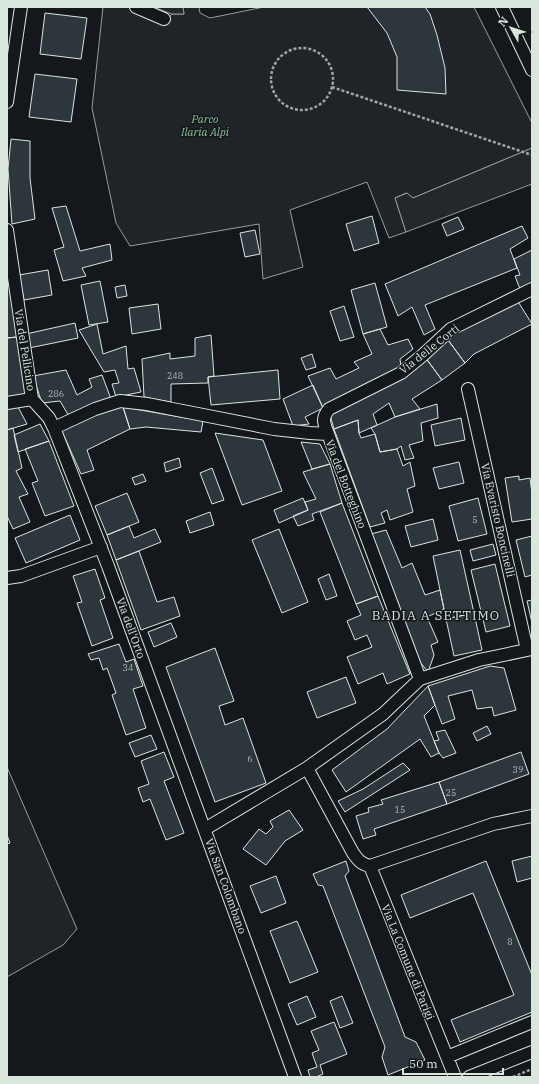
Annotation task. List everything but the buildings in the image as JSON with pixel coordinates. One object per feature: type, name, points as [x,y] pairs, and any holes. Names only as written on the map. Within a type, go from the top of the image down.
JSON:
[{"type":"street","points":[[7,102],[21,7]]},
{"type":"street","points":[[136,7],[164,19]]},
{"type":"street","points":[[502,7],[532,70]]},
{"type":"street","name":"Via del Pellicino","points":[[7,230],[32,399]]},
{"type":"street","name":"Via delle Corti","points":[[328,434],[324,424],[324,416],[329,409],[400,372],[423,355],[451,329],[532,289]]},
{"type":"street","name":"Via Evaristo Boncinelli","points":[[468,389],[530,650]]},
{"type":"street","points":[[7,403],[32,399],[49,418],[54,428]]},
{"type":"street","name":"Via del Botteghino","points":[[54,428],[94,409],[120,401],[147,404],[274,429],[328,434],[420,679]]},
{"type":"street","name":"Via dell'Orto","points":[[54,428],[205,829]]},
{"type":"street","points":[[7,578],[21,576],[100,547]]},
{"type":"street","points":[[420,679],[479,660],[530,650]]},
{"type":"street","name":"Via San Colombano","points":[[295,1077],[205,829],[307,768],[383,714],[420,679]]},
{"type":"street","points":[[307,768],[352,853],[358,861],[364,865],[370,866],[493,824],[532,816]]},
{"type":"street","name":"Via La Comune di Parigi","points":[[370,866],[455,1077]]},
{"type":"street","points":[[447,1057],[532,1022]]},
{"type":"street","points":[[469,1077],[532,1052]]},
{"type":"path","points":[[306,48],[316,51],[322,55],[329,64],[333,76],[332,87],[323,102],[314,108],[301,110],[293,109],[284,104],[274,93],[271,77],[274,66],[280,57],[296,49],[306,48]]},
{"type":"path","points":[[332,87],[532,155]]},
{"type":"path","points":[[512,1077],[532,1069]]},
{"type":"green space","name":"Parco Ilaria Alpi","points":[[103,7],[129,7],[166,22],[172,14],[184,14],[183,7],[199,7],[200,13],[210,18],[264,7],[474,7],[532,123],[532,148],[413,198],[406,193],[395,198],[406,232],[389,238],[367,182],[290,210],[303,267],[263,279],[259,224],[130,246],[116,223],[92,108]]},
{"type":"green space","points":[[7,767],[77,929],[63,945],[7,977]]},
{"type":"shaded area","points":[[153,7],[183,7],[184,14],[172,14]]},
{"type":"shaded area","points":[[532,148],[532,184],[406,232],[395,198],[407,193],[413,198]]},
{"type":"district","name":"BADIA A SETTIMO","points":[[436,615]]}]
